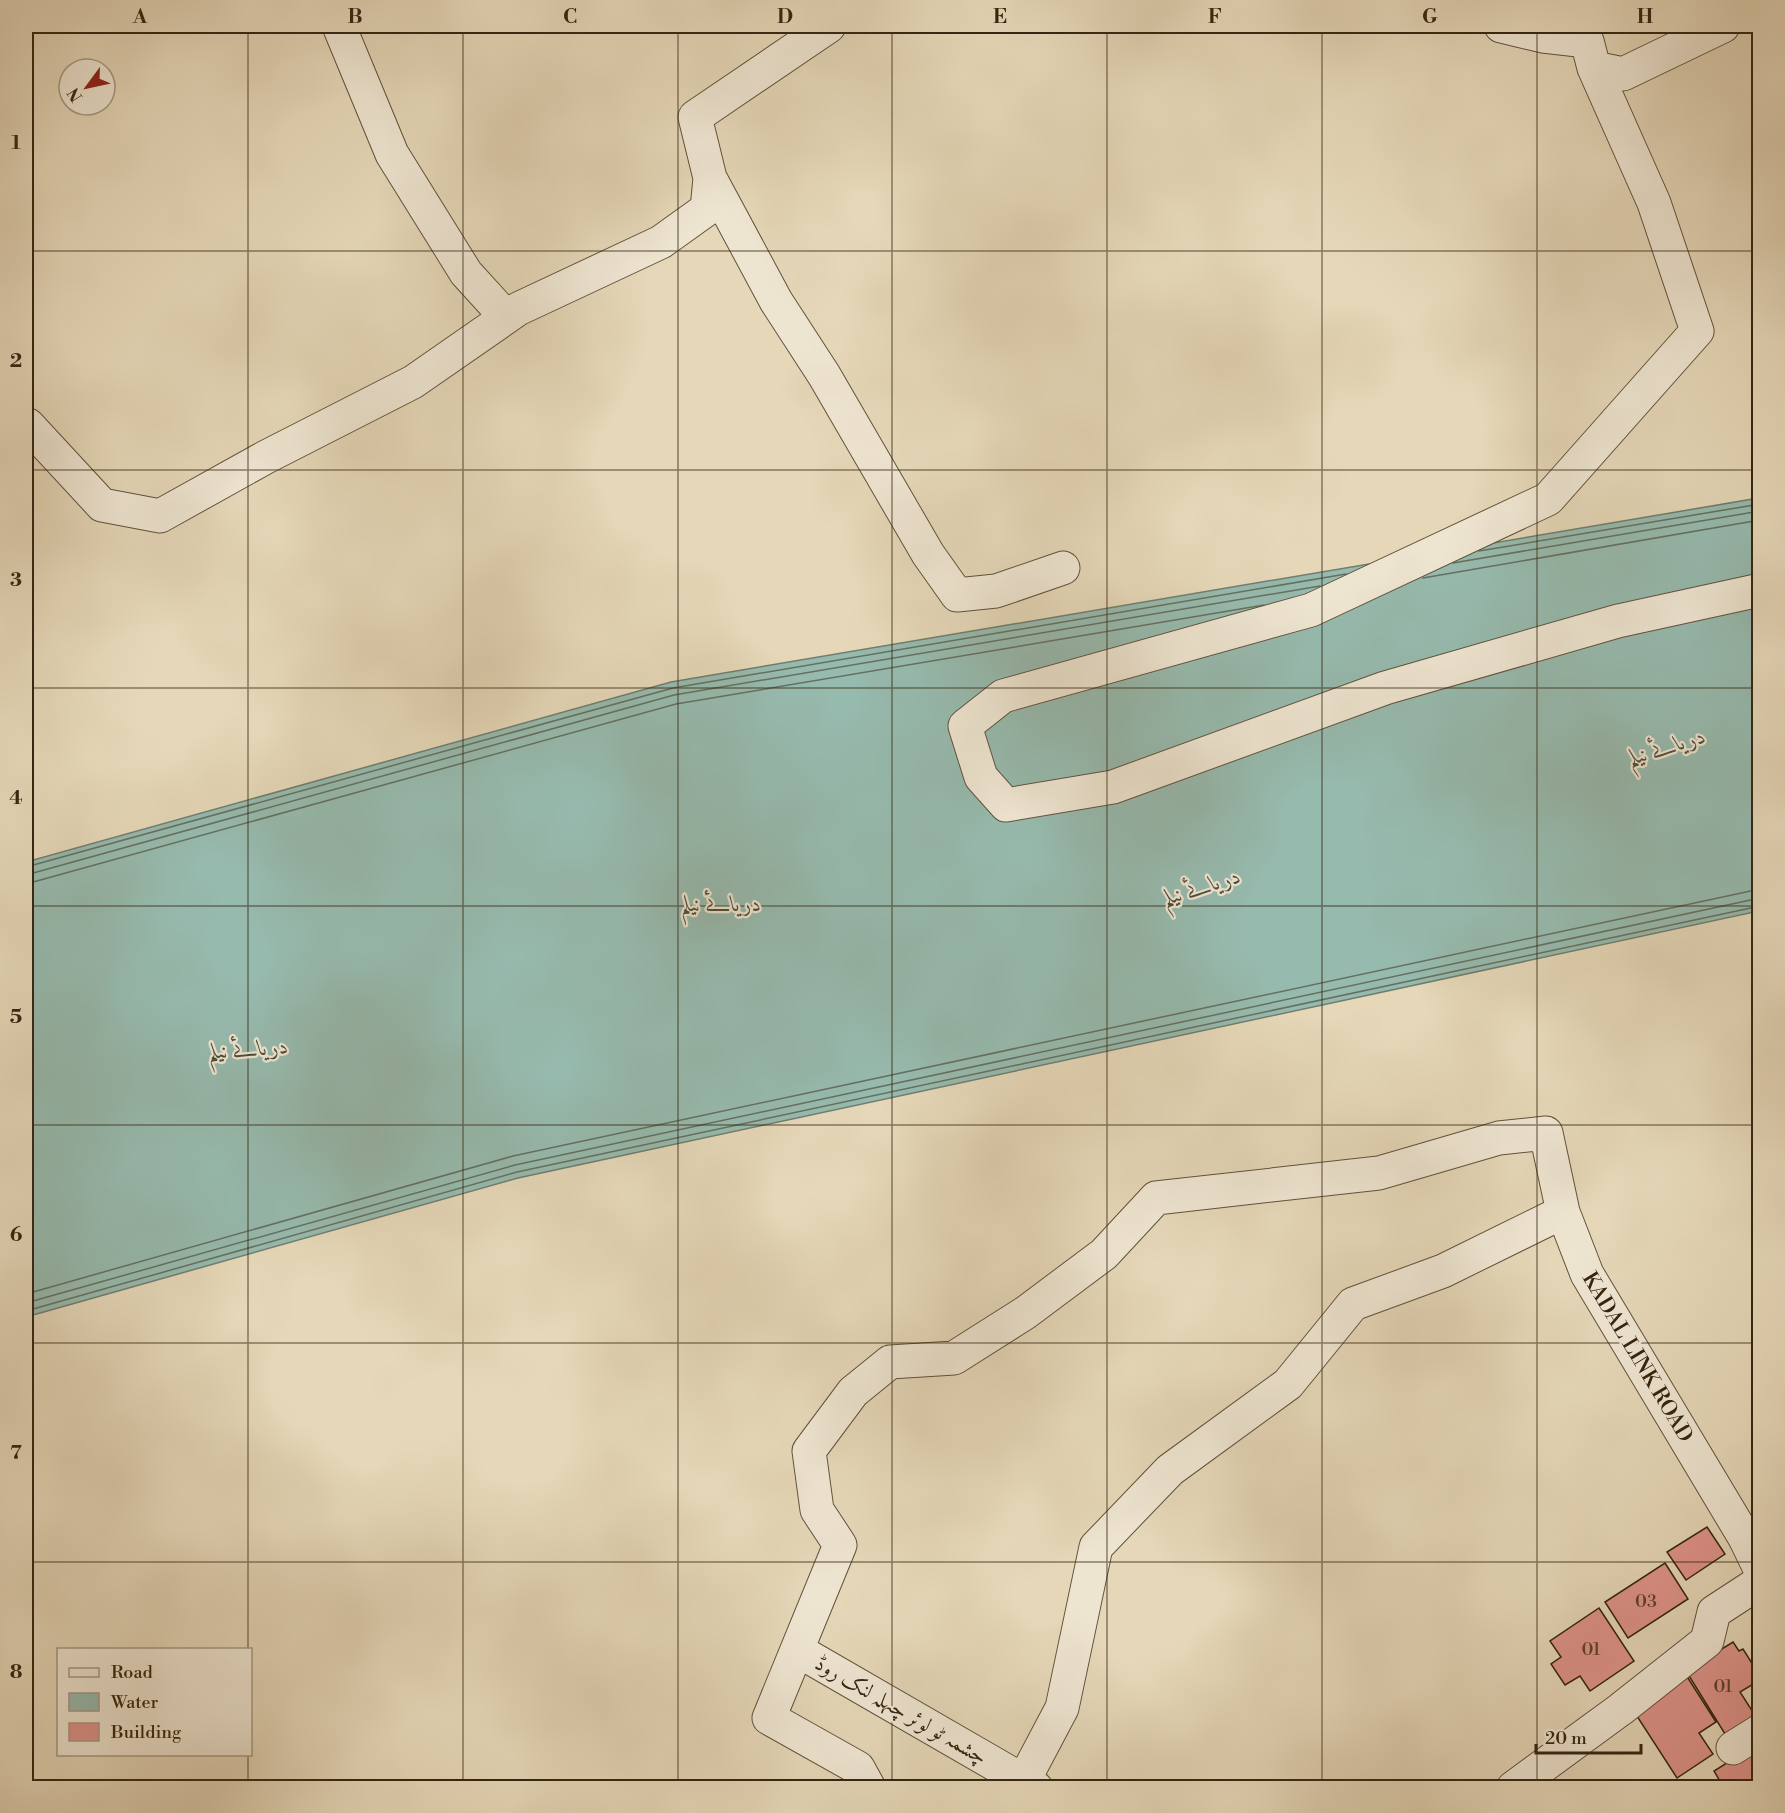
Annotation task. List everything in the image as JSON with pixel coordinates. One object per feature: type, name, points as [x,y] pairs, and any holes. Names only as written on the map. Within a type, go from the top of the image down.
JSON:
[{"type":"street","points":[[339,26],[392,154],[466,273],[506,317]]},
{"type":"street","points":[[829,26],[695,117],[710,178],[776,301],[824,375],[928,554],[957,594],[996,591],[1063,568]]},
{"type":"street","points":[[1502,26],[1543,36],[1587,41],[1594,68],[1654,203],[1697,331],[1548,499],[1311,610],[1003,696],[965,726],[981,777],[1006,805],[1113,787],[1385,688],[1618,621],[1760,590]]},
{"type":"street","points":[[1594,68],[1623,74],[1723,26]]},
{"type":"street","points":[[28,424],[102,505],[160,516],[266,457],[413,382],[518,309],[661,242],[707,209],[710,178]]},
{"type":"street","name":"KADAL LINK ROAD","points":[[797,1650],[840,1545],[817,1510],[809,1451],[854,1392],[890,1362],[954,1358],[1025,1313],[1104,1254],[1156,1198],[1379,1173],[1499,1138],[1546,1133],[1563,1212],[1587,1274],[1745,1538],[1760,1569]]},
{"type":"street","points":[[1030,1784],[1062,1708],[1096,1547],[1104,1538],[1170,1470],[1288,1384],[1353,1304],[1443,1271],[1563,1212]]},
{"type":"street","points":[[1513,1788],[1622,1708],[1707,1641],[1714,1612],[1760,1582]]},
{"type":"street","points":[[797,1650],[769,1718],[858,1768],[869,1788]]},
{"type":"street","name":"چشمہ ٹو لوئر چہلہ لنک روڈ","points":[[797,1650],[1030,1784]]},
{"type":"water","name":"دریائے نیلم","points":[[1759,498],[1759,911],[518,1178],[26,1317],[26,862],[671,682]]},
{"type":"building","points":[[1707,1527],[1725,1554],[1686,1580],[1667,1552]]},
{"type":"building","points":[[1665,1563],[1688,1599],[1628,1638],[1605,1602]]},
{"type":"building","points":[[1599,1608],[1634,1661],[1590,1691],[1580,1676],[1565,1685],[1551,1664],[1561,1657],[1550,1641]]},
{"type":"building","points":[[1733,1642],[1739,1651],[1743,1649],[1760,1676],[1760,1680],[1740,1692],[1760,1723],[1730,1742],[1686,1671]]},
{"type":"building","points":[[1686,1675],[1716,1722],[1699,1733],[1713,1754],[1677,1778],[1633,1710]]},
{"type":"building","points":[[1760,1742],[1760,1788],[1724,1788],[1714,1771]]}]
